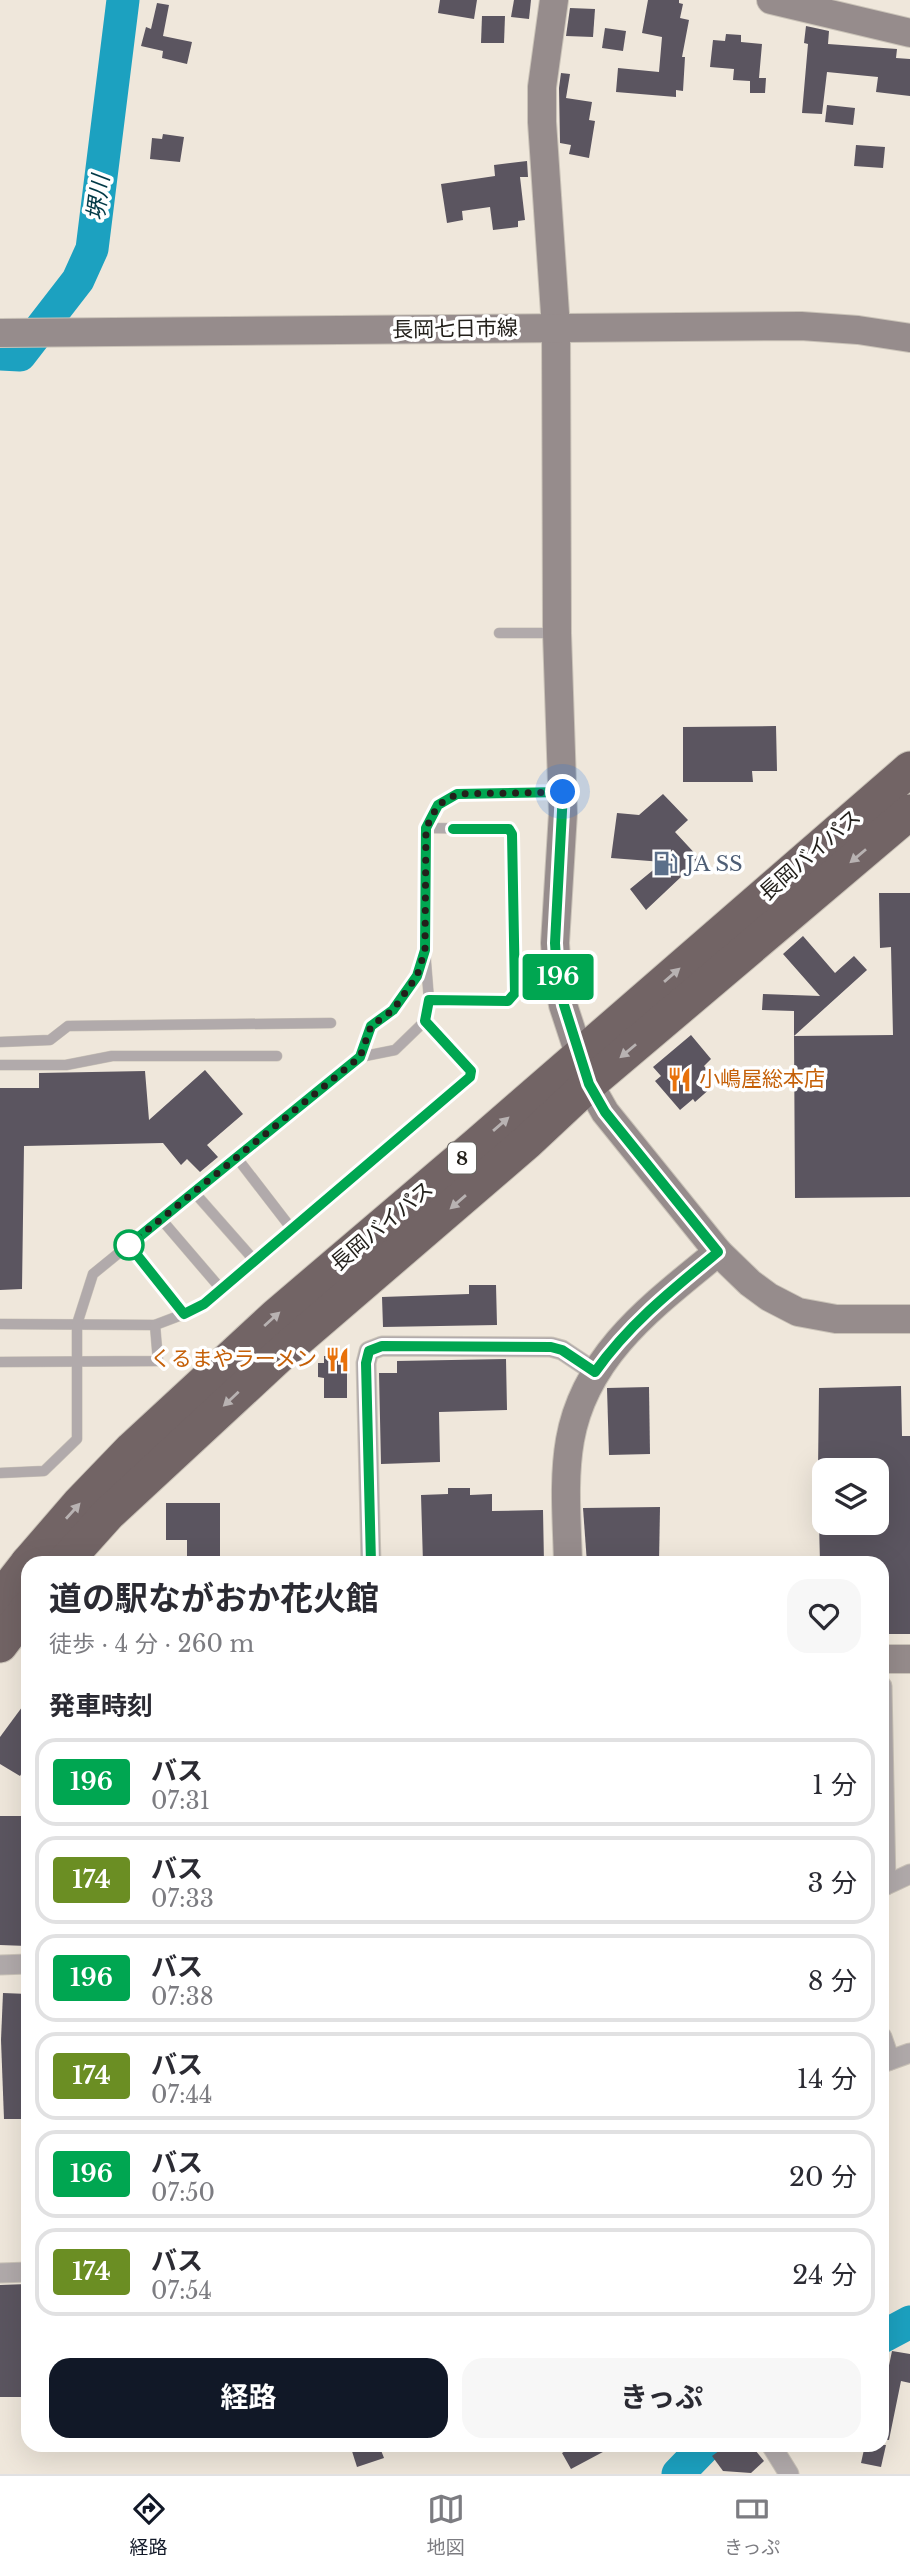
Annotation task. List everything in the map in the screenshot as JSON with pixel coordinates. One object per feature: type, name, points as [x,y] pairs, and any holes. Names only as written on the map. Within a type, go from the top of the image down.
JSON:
[{"type":"highway","name":"長岡バイパス","points":[[71,1556],[117,1506],[275,1359],[527,1142],[584,1070],[910,769]]},
{"type":"highway","name":"長岡バイパス","points":[[38,1556],[79,1504],[196,1388],[276,1316],[910,812]]},
{"type":"highway","name":"長岡バイパス","points":[[0,1645],[18,1582]]},
{"type":"street","points":[[554,0],[542,87],[542,122],[556,328],[557,633],[563,792],[555,943],[557,974],[564,1005],[584,1070],[605,1112],[718,1252],[750,1283],[769,1297],[798,1312],[836,1319],[910,1319]]},
{"type":"street","points":[[771,0],[910,33]]},
{"type":"street","name":"長岡七日市線","points":[[0,333],[801,326],[858,330],[910,338]]},
{"type":"street","points":[[568,1556],[566,1475],[570,1439],[579,1408],[595,1372],[614,1344],[636,1321],[718,1252]]},
{"type":"street","points":[[371,1556],[366,1363],[369,1351],[382,1346],[551,1347],[562,1350],[595,1372]]},
{"type":"street","points":[[889,1659],[910,1659]]},
{"type":"street","points":[[889,1884],[910,1874]]},
{"type":"street","points":[[0,1965],[21,1965]]},
{"type":"street","points":[[889,2060],[910,2053]]},
{"type":"street","points":[[0,2273],[21,2272]]},
{"type":"street","points":[[775,2452],[789,2474]]},
{"type":"lane","points":[[499,633],[557,633]]},
{"type":"lane","points":[[0,1473],[44,1471],[77,1439],[77,1324],[93,1274],[360,1057],[395,1050],[425,1021],[429,1000],[425,950],[426,828],[438,805],[457,794],[563,792]]},
{"type":"lane","points":[[426,828],[509,829],[512,834],[515,993],[508,1001],[429,1000]]},
{"type":"lane","points":[[360,1057],[371,1026],[393,1010],[417,976],[425,950]]},
{"type":"lane","points":[[0,1324],[155,1325],[204,1304],[470,1077],[471,1071],[425,1021]]},
{"type":"lane","points":[[0,1042],[50,1040],[68,1026],[331,1023]]},
{"type":"lane","points":[[0,1065],[66,1065],[112,1056],[277,1056]]},
{"type":"lane","points":[[237,1158],[291,1228]]},
{"type":"lane","points":[[194,1192],[254,1260]]},
{"type":"lane","points":[[162,1219],[221,1289]]},
{"type":"lane","points":[[129,1245],[184,1314]]},
{"type":"lane","points":[[0,1362],[158,1361],[155,1325]]},
{"type":"building","points":[[440,0],[477,0],[474,19],[438,13]]},
{"type":"building","points":[[514,0],[531,0],[529,19],[511,17]]},
{"type":"building","points":[[648,0],[679,0],[679,3],[683,4],[680,18],[689,20],[682,57],[685,57],[683,91],[676,90],[676,97],[616,92],[618,68],[659,72],[662,37],[642,33]]},
{"type":"building","points":[[157,3],[169,5],[163,36],[192,42],[187,64],[162,58],[163,51],[141,46],[146,27],[151,29]]},
{"type":"building","points":[[570,8],[595,9],[593,37],[566,36]]},
{"type":"building","points":[[482,16],[505,16],[504,43],[481,43]]},
{"type":"building","points":[[806,26],[829,31],[828,44],[897,49],[896,58],[910,59],[910,96],[876,92],[878,77],[827,72],[822,114],[802,113],[808,44],[804,43]]},
{"type":"building","points":[[605,28],[626,31],[623,51],[602,48]]},
{"type":"building","points":[[726,34],[741,35],[741,42],[762,44],[759,78],[766,78],[765,93],[750,93],[750,81],[733,80],[734,69],[710,67],[713,40],[725,41]]},
{"type":"building","points":[[561,73],[570,74],[566,98],[592,102],[589,120],[595,121],[589,158],[569,154],[571,145],[560,143]]},
{"type":"building","points":[[827,105],[855,108],[853,125],[825,122]]},
{"type":"building","points":[[163,134],[184,137],[180,162],[150,159],[152,138],[162,139]]},
{"type":"building","points":[[856,145],[885,147],[883,168],[854,166]]},
{"type":"building","points":[[527,161],[528,177],[520,177],[525,220],[518,221],[518,227],[493,230],[490,207],[462,211],[463,220],[447,223],[441,184],[495,176],[494,165]]},
{"type":"building","points":[[776,726],[777,771],[752,771],[753,782],[683,782],[683,727]]},
{"type":"building","points":[[663,794],[688,820],[675,832],[700,859],[646,910],[630,889],[663,862],[611,858],[617,813],[639,815]]},
{"type":"building","points":[[879,893],[910,893],[910,1197],[795,1198],[794,1036],[893,1035],[891,947],[880,948]]},
{"type":"building","points":[[803,936],[835,973],[854,956],[867,970],[794,1036],[794,1011],[762,1010],[763,994],[820,996],[783,954]]},
{"type":"building","points":[[691,1035],[711,1059],[704,1066],[714,1078],[708,1083],[712,1087],[695,1102],[693,1099],[680,1110],[655,1081],[661,1076],[653,1067]]},
{"type":"building","points":[[205,1070],[243,1114],[207,1145],[218,1157],[200,1172],[187,1159],[181,1165],[163,1143],[24,1146],[22,1289],[0,1290],[0,1088],[39,1088],[39,1073],[145,1071],[149,1120]]},
{"type":"building","points":[[469,1285],[496,1285],[497,1325],[383,1327],[382,1297],[469,1294]]},
{"type":"building","points":[[324,1356],[347,1356],[347,1398],[324,1398],[324,1378],[318,1377],[318,1363],[324,1363]]},
{"type":"building","points":[[506,1359],[507,1410],[439,1412],[440,1462],[381,1464],[379,1373],[397,1373],[397,1361]]},
{"type":"building","points":[[901,1386],[902,1436],[910,1436],[910,1634],[889,1634],[889,1556],[820,1556],[819,1535],[889,1535],[889,1458],[818,1458],[819,1388]]},
{"type":"building","points":[[649,1387],[650,1454],[609,1455],[607,1388]]},
{"type":"building","points":[[448,1488],[470,1488],[470,1495],[492,1494],[492,1511],[543,1510],[544,1556],[423,1556],[421,1495],[448,1494]]},
{"type":"building","points":[[166,1503],[220,1503],[220,1556],[187,1556],[187,1540],[166,1540]]},
{"type":"building","points":[[660,1507],[659,1556],[586,1556],[583,1508]]},
{"type":"building","points":[[21,1708],[20,1776],[0,1764],[0,1737]]},
{"type":"building","points":[[0,1816],[21,1816],[21,1946],[0,1945]]},
{"type":"building","points":[[3,1993],[21,1994],[21,2119],[4,2119],[1,2040]]},
{"type":"building","points":[[21,2284],[21,2397],[0,2397],[0,2285]]},
{"type":"building","points":[[892,2351],[910,2354],[910,2383],[901,2381],[889,2440],[889,2365]]},
{"type":"building","points":[[352,2452],[382,2452],[384,2458],[357,2467]]},
{"type":"building","points":[[564,2452],[603,2452],[571,2469]]},
{"type":"building","points":[[717,2452],[757,2452],[764,2461],[751,2473],[723,2471],[712,2456]]},
{"type":"building","points":[[863,2452],[884,2452],[881,2467],[861,2463]]},
{"type":"waterway","name":"堺川","points":[[0,354],[20,355],[78,280],[92,249],[123,0]]},
{"type":"waterway","points":[[889,2333],[910,2322]]},
{"type":"waterway","points":[[678,2474],[699,2452]]},
{"type":"bus line","name":"196","points":[[371,1556],[366,1363],[369,1351],[382,1346],[551,1347],[562,1350],[595,1372],[614,1344],[636,1321],[718,1252],[605,1112],[589,1084],[557,974],[555,943],[563,792],[457,794],[438,805],[426,828],[425,950],[417,976],[393,1010],[371,1026],[360,1057],[129,1245],[184,1314],[204,1304],[470,1077],[471,1071],[425,1021],[429,1000],[508,1001],[515,993],[512,834],[509,829],[453,829]]},
{"type":"place","name":"JA SS","points":[[666,864]]},
{"type":"place","name":"小嶋屋総本店","points":[[679,1079]]},
{"type":"place","name":"くるまやラーメン","points":[[337,1359]]},
{"type":"route","points":[[129,1245],[360,1057],[371,1026],[393,1010],[417,976],[425,950],[426,828],[438,805],[457,794],[563,792]]}]
